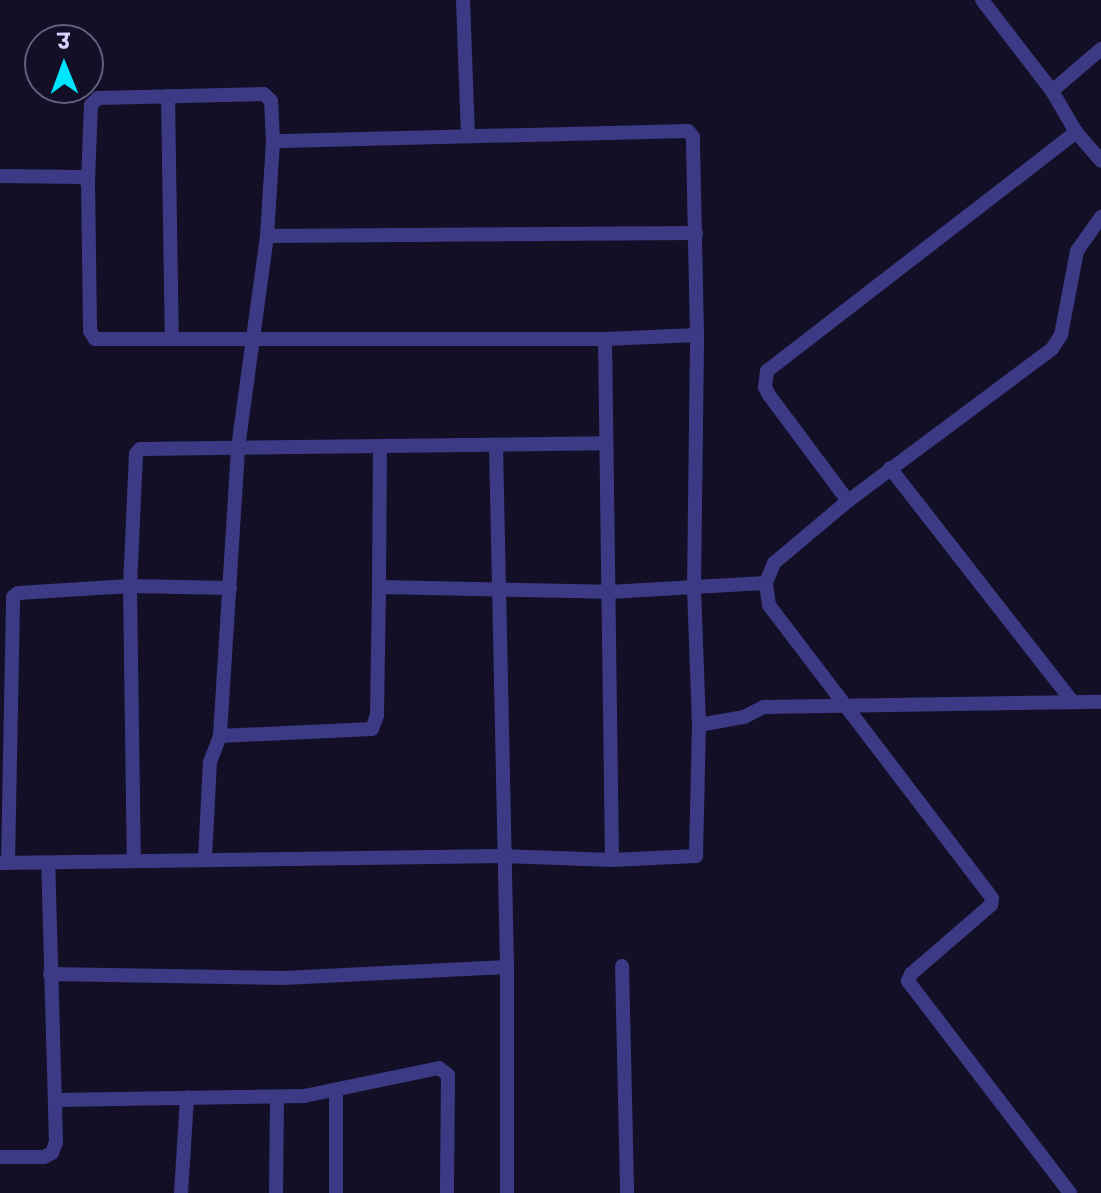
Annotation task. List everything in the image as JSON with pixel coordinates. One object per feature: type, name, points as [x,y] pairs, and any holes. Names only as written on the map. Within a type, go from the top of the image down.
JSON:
[{"type":"street","points":[[463,0],[468,136]]},
{"type":"street","points":[[982,0],[1052,91],[1076,132],[1101,161]]},
{"type":"street","points":[[1052,91],[1101,49]]},
{"type":"street","points":[[205,859],[210,762],[220,736],[238,449],[255,340],[267,236],[273,141],[271,101],[266,94],[93,101],[88,182],[91,335],[95,339],[255,340],[605,339],[697,335]]},
{"type":"street","points":[[168,96],[172,339]]},
{"type":"street","points":[[230,588],[130,586],[18,593],[13,597],[4,863],[503,856],[612,860],[696,856],[699,725],[694,588],[697,335],[693,137],[688,131],[273,141]]},
{"type":"street","points":[[848,501],[769,395],[764,377],[771,365],[1076,132]]},
{"type":"street","points":[[0,176],[82,177],[88,182]]},
{"type":"street","points":[[1070,1193],[908,981],[911,974],[991,905],[992,898],[769,605],[766,583],[774,563],[848,501],[1052,349],[1061,335],[1077,251],[1101,217]]},
{"type":"street","points":[[267,236],[696,233]]},
{"type":"street","points":[[605,339],[612,860]]},
{"type":"street","points":[[134,860],[130,586],[137,451],[143,448],[606,443]]},
{"type":"street","points":[[496,445],[507,967],[507,1193]]},
{"type":"street","points":[[220,736],[372,729],[377,715],[380,446]]},
{"type":"street","points":[[890,468],[1072,701]]},
{"type":"street","points":[[379,587],[609,592],[766,583]]},
{"type":"street","points":[[699,725],[744,717],[764,707],[1101,702]]},
{"type":"street","points":[[0,1157],[44,1157],[52,1153],[56,1142],[48,863]]},
{"type":"street","points":[[622,966],[627,1193]]},
{"type":"street","points":[[50,974],[283,978],[507,967]]},
{"type":"street","points":[[55,1100],[187,1097],[277,1099],[336,1090],[430,1068],[445,1070],[448,1075],[447,1193]]},
{"type":"street","points":[[336,1090],[336,1193]]},
{"type":"street","points":[[181,1193],[187,1097]]},
{"type":"street","points":[[276,1193],[277,1099]]}]
